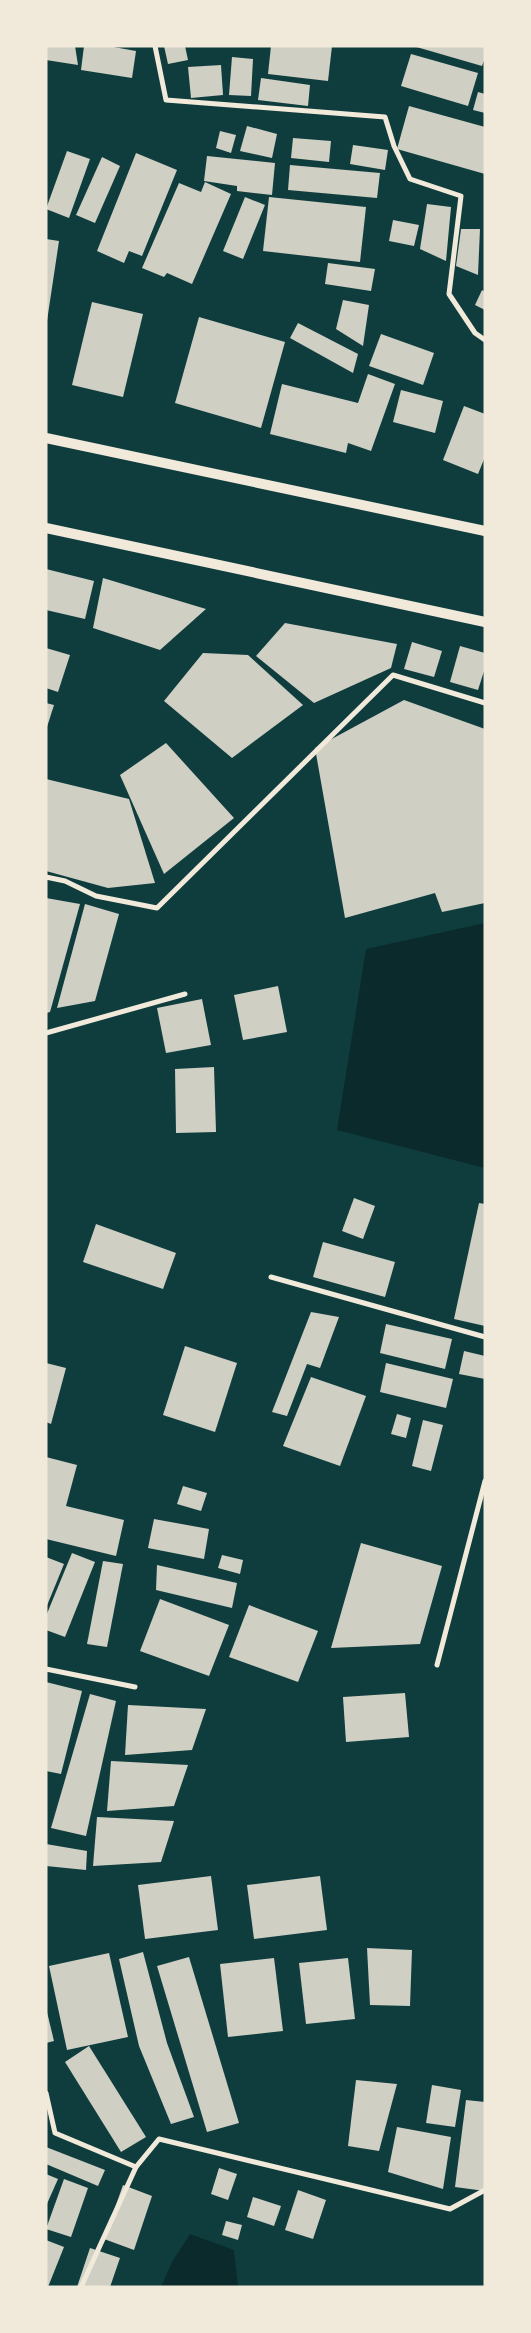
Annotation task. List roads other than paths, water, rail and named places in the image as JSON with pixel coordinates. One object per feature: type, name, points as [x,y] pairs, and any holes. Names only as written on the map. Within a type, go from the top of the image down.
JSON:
[{"type":"main road","points":[[46,438],[485,531]]},
{"type":"main road","points":[[46,528],[485,622]]},
{"type":"street","points":[[155,46],[166,100],[385,117],[394,146],[410,179],[461,196],[449,294],[475,333],[485,340]]},
{"type":"street","points":[[46,877],[65,881],[96,896],[157,908],[394,674],[485,703]]},
{"type":"street","points":[[46,1033],[185,994]]},
{"type":"street","points":[[271,1277],[485,1337]]},
{"type":"street","points":[[437,1665],[485,1481]]},
{"type":"street","points":[[46,1669],[135,1687]]},
{"type":"street","points":[[46,2093],[55,2133],[136,2167]]},
{"type":"street","points":[[81,2287],[136,2167],[160,2139],[450,2209],[485,2190]]},
{"type":"water","points":[[485,923],[485,1168],[337,1130],[366,949]]},
{"type":"water","points":[[190,2234],[234,2250],[238,2287],[161,2287],[172,2262]]}]
